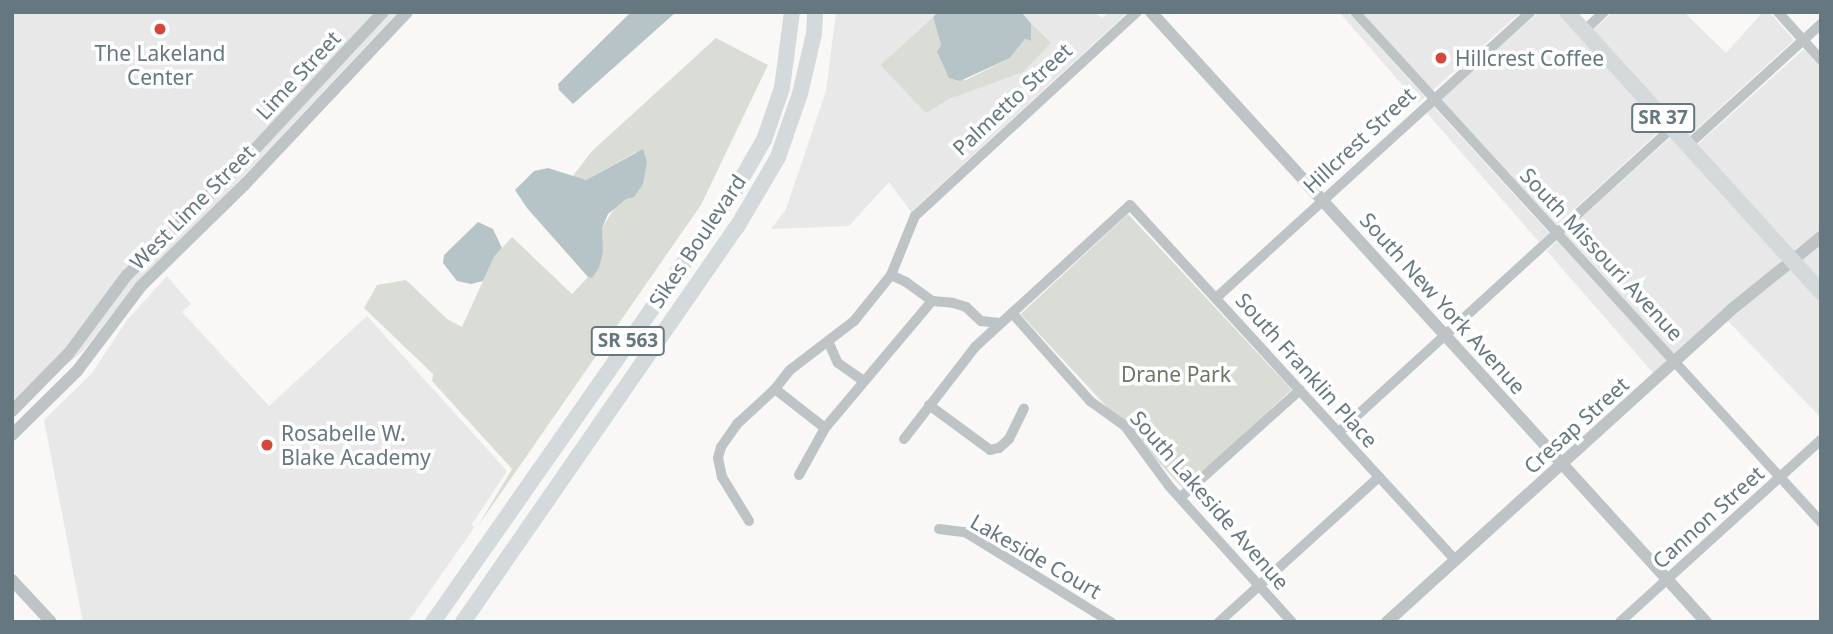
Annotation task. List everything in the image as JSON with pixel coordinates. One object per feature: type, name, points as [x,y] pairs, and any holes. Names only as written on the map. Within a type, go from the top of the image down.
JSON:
[{"type":"main road","name":"SR 37","points":[[1567,12],[1821,292]]},
{"type":"main road","name":"Sikes Boulevard","points":[[463,622],[737,227],[778,157],[800,94],[812,16]]},
{"type":"main road","name":"Sikes Boulevard","points":[[433,622],[735,190],[764,140],[777,101],[792,18]]},
{"type":"main road","points":[[792,18],[798,50],[792,119]]},
{"type":"street","name":"Lime Street","points":[[12,411],[69,354],[127,275],[239,166],[383,12]]},
{"type":"street","name":"West Lime Street","points":[[12,435],[72,377],[141,286],[246,183],[407,12]]},
{"type":"street","name":"Palmetto Street","points":[[891,275],[915,216],[1137,12]]},
{"type":"street","name":"South New York Avenue","points":[[1151,12],[1706,622]]},
{"type":"street","name":"South Missouri Avenue","points":[[1355,12],[1821,522]]},
{"type":"street","name":"Hillcrest Street","points":[[1216,298],[1530,12]]},
{"type":"street","points":[[1584,31],[1604,12]]},
{"type":"street","points":[[1778,12],[1821,60]]},
{"type":"street","points":[[1688,145],[1821,24]]},
{"type":"street","points":[[1339,432],[1672,128]]},
{"type":"street","name":"South Franklin Place","points":[[1012,313],[1130,205],[1455,560]]},
{"type":"street","name":"Cresap Street","points":[[1387,622],[1675,361],[1821,237]]},
{"type":"street","points":[[749,521],[722,477],[719,452],[737,424],[775,390],[790,370],[855,321],[891,275],[906,282],[932,301],[966,307],[981,321],[1000,323]]},
{"type":"street","points":[[799,475],[825,428],[862,380],[932,301]]},
{"type":"street","points":[[904,439],[975,346],[1012,313]]},
{"type":"street","name":"South Lakeside Avenue","points":[[1012,313],[1090,401],[1125,426],[1169,486],[1292,622]]},
{"type":"street","points":[[828,341],[838,363],[862,380]]},
{"type":"street","points":[[775,390],[825,428]]},
{"type":"street","points":[[1181,497],[1300,390]]},
{"type":"street","points":[[929,405],[990,450],[999,448],[1009,439],[1024,408]]},
{"type":"street","name":"Cannon Street","points":[[1620,622],[1821,440]]},
{"type":"street","points":[[1219,622],[1379,477]]},
{"type":"street","name":"Lakeside Court","points":[[939,529],[965,531],[1111,622]]},
{"type":"street","points":[[12,580],[51,622]]},
{"type":"shaded area","points":[[12,12],[375,12],[234,162],[123,270],[65,350],[12,402]]},
{"type":"shaded area","points":[[391,12],[398,12],[221,200],[137,282],[83,351],[65,366],[131,279],[243,170]]},
{"type":"shaded area","points":[[631,12],[676,12],[573,104],[559,90],[558,84]]},
{"type":"shaded area","points":[[836,12],[938,12],[880,65],[926,112],[1050,43],[1021,12],[1094,12],[1102,18],[1110,12],[1128,12],[911,212],[889,182],[849,226],[771,229],[786,209],[826,91]]},
{"type":"shaded area","points":[[938,12],[1021,12],[1031,23],[1031,41],[1025,39],[1010,58],[960,81],[949,78],[937,52],[941,45],[933,17]]},
{"type":"shaded area","points":[[1339,12],[1348,12],[1425,97],[1418,103]]},
{"type":"shaded area","points":[[1362,12],[1521,12],[1433,90]]},
{"type":"shaded area","points":[[1539,12],[1560,12],[1664,127],[1557,225],[1441,99]]},
{"type":"shaded area","points":[[1613,12],[1684,12],[1726,53],[1763,12],[1769,12],[1794,40],[1688,137],[1592,31]]},
{"type":"shaded area","points":[[1804,49],[1821,68],[1821,230],[1792,252],[1696,146]]},
{"type":"shaded area","points":[[1433,106],[1549,233],[1539,242],[1426,112]]},
{"type":"shaded area","points":[[1672,136],[1783,259],[1675,356],[1564,233]]},
{"type":"shaded area","points":[[643,149],[647,162],[643,184],[634,197],[626,199],[608,214],[602,228],[603,252],[599,268],[592,278],[588,277],[527,208],[515,190],[534,171],[548,168],[586,180]]},
{"type":"shaded area","points":[[478,222],[493,229],[502,248],[494,257],[483,281],[471,284],[457,281],[443,263],[444,255]]},
{"type":"shaded area","points":[[1557,241],[1667,360],[1653,373],[1547,251]]},
{"type":"shaded area","points":[[1821,245],[1821,284],[1800,261]]},
{"type":"shaded area","points":[[1791,268],[1821,299],[1821,418],[1728,321]]},
{"type":"shaded area","name":"Rosabelle W. Blake Academy","points":[[167,276],[191,304],[182,312],[269,406],[367,316],[507,471],[472,524],[474,528],[408,622],[83,622],[44,420],[92,373],[127,320]]},
{"type":"green space","points":[[933,17],[941,45],[937,52],[949,77],[966,80],[1010,58],[1025,39],[1031,41],[1031,23],[1051,43],[1023,72],[949,99],[926,113],[880,65]]},
{"type":"green space","points":[[716,38],[768,65],[701,205],[478,526],[512,469],[432,381],[433,374],[364,308],[377,285],[406,280],[447,319],[462,327],[494,257],[512,237],[572,294],[588,277],[592,278],[602,228],[617,204],[636,152],[586,180],[572,177],[592,151]]},
{"type":"green space","name":"Drane Park","points":[[1128,214],[1292,390],[1184,490],[1020,314]]},
{"type":"place","name":"The Lakeland Center","points":[[160,29]]},
{"type":"place","name":"Hillcrest Coffee","points":[[1441,58]]},
{"type":"place","name":"Rosabelle W. Blake Academy","points":[[267,445]]}]
